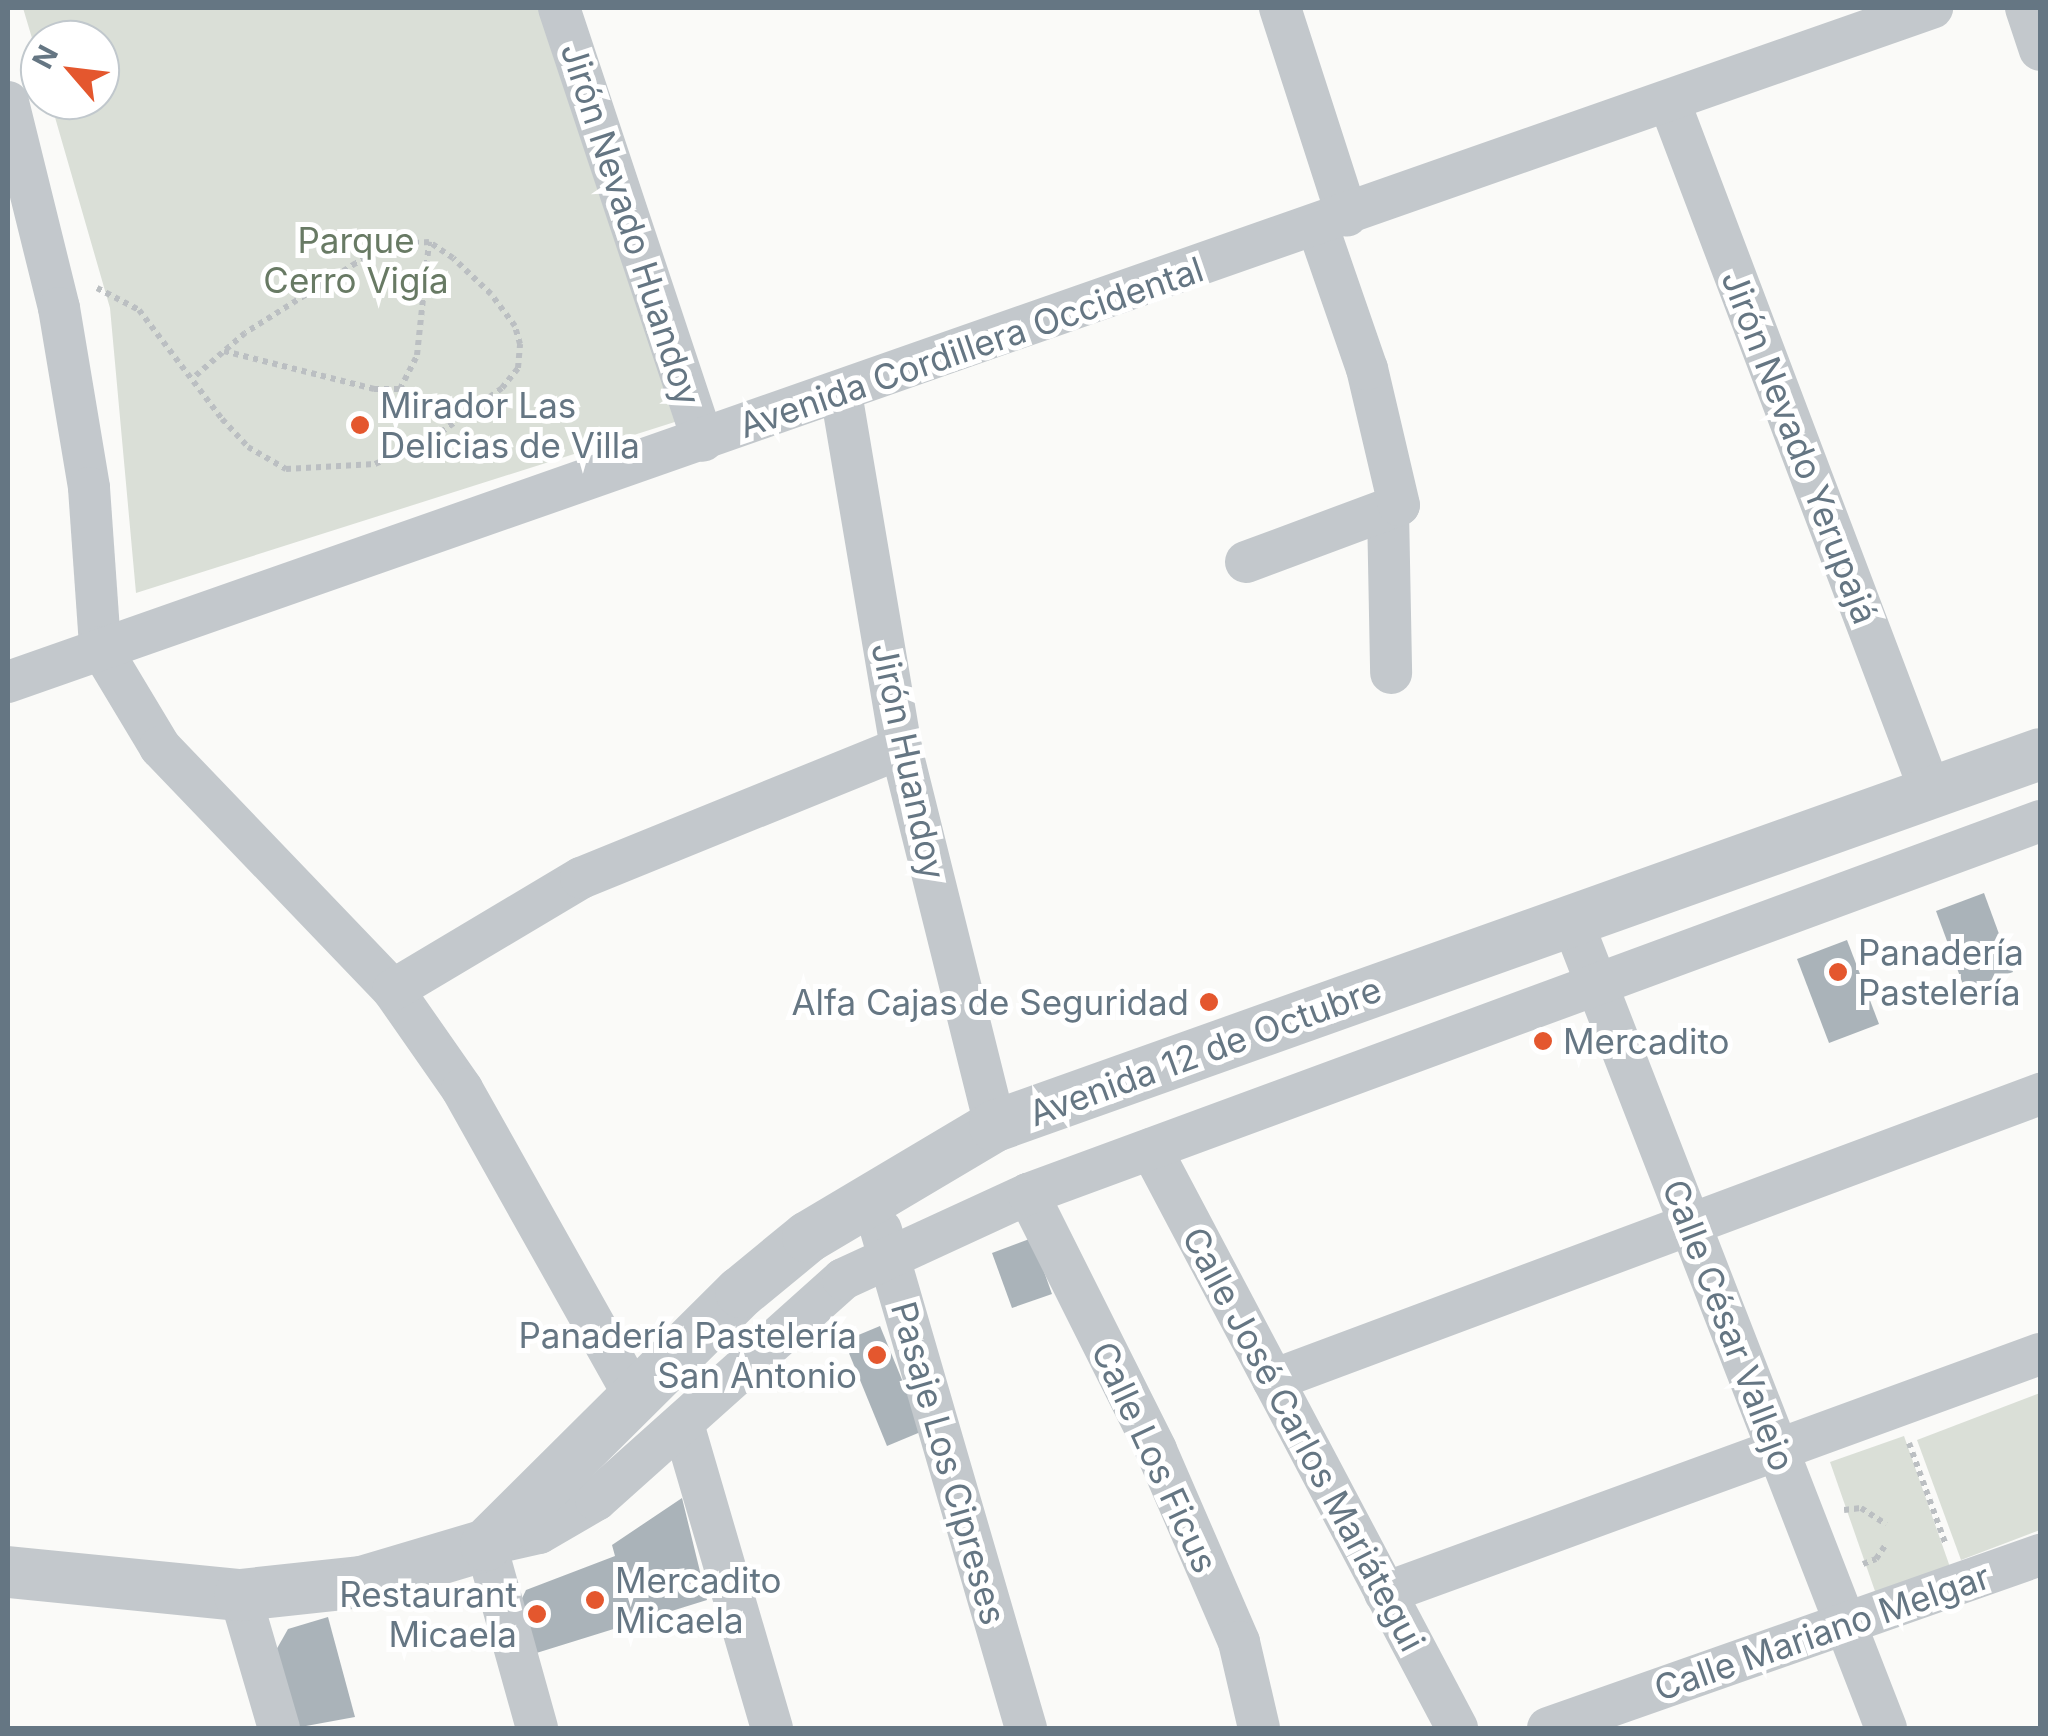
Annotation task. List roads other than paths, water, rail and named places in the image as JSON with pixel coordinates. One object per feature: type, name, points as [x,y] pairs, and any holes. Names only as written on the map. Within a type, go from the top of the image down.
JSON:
[{"type":"street","name":"Jirón Nevado Huandoy","points":[[559,8],[703,441]]},
{"type":"street","points":[[1246,562],[1399,505],[1280,8]]},
{"type":"street","name":"Avenida Cordillera Occidental","points":[[8,682],[1932,8]]},
{"type":"street","points":[[2026,8],[2040,50]]},
{"type":"street","name":"Jirón Nevado Yerupajá","points":[[1668,101],[1931,793]]},
{"type":"street","points":[[8,102],[57,296],[89,488],[100,648],[160,746],[393,990],[462,1089],[634,1395]]},
{"type":"street","name":"Jirón Huandoy","points":[[841,393],[901,748],[994,1126]]},
{"type":"street","points":[[1388,510],[1390,673]]},
{"type":"street","points":[[393,990],[581,878],[901,748]]},
{"type":"street","name":"Avenida 12 de Octubre","points":[[486,1545],[742,1292],[872,1197],[994,1126],[2040,754]]},
{"type":"street","name":"Avenida 12 de Octubre","points":[[8,1572],[240,1596],[362,1582],[568,1519],[683,1424],[779,1330],[842,1279],[888,1255],[1028,1194],[2040,821]]},
{"type":"street","name":"Calle César Vallejo","points":[[1572,921],[1886,1728]]},
{"type":"street","points":[[1273,1380],[2040,1094]]},
{"type":"street","name":"Calle José Carlos Mariátegui","points":[[1151,1149],[1457,1728]]},
{"type":"street","name":"Calle Los Ficus","points":[[1028,1194],[1156,1450],[1239,1642],[1259,1728]]},
{"type":"street","name":"Pasaje Los Cipreses","points":[[872,1197],[1026,1728]]},
{"type":"street","points":[[1385,1593],[2040,1354]]},
{"type":"street","points":[[683,1424],[772,1728]]},
{"type":"street","points":[[486,1545],[538,1728]]},
{"type":"street","name":"Calle Mariano Melgar","points":[[1548,1728],[2040,1555]]},
{"type":"street","points":[[240,1596],[279,1728]]},
{"type":"place","name":"Mirador Las Delicias de Villa","points":[[360,425]]},
{"type":"place","name":"Panadería Pastelería","points":[[1838,972]]},
{"type":"place","name":"Alfa Cajas de Seguridad","points":[[1209,1002]]},
{"type":"place","name":"Mercadito","points":[[1543,1041]]},
{"type":"place","name":"Panadería Pastelería San Antonio","points":[[877,1355]]},
{"type":"place","name":"Mercadito Micaela","points":[[595,1600]]},
{"type":"place","name":"Restaurant Micaela","points":[[537,1614]]},
{"type":"park label","name":"Parque Cerro Vigía","points":[[356,260]]}]
